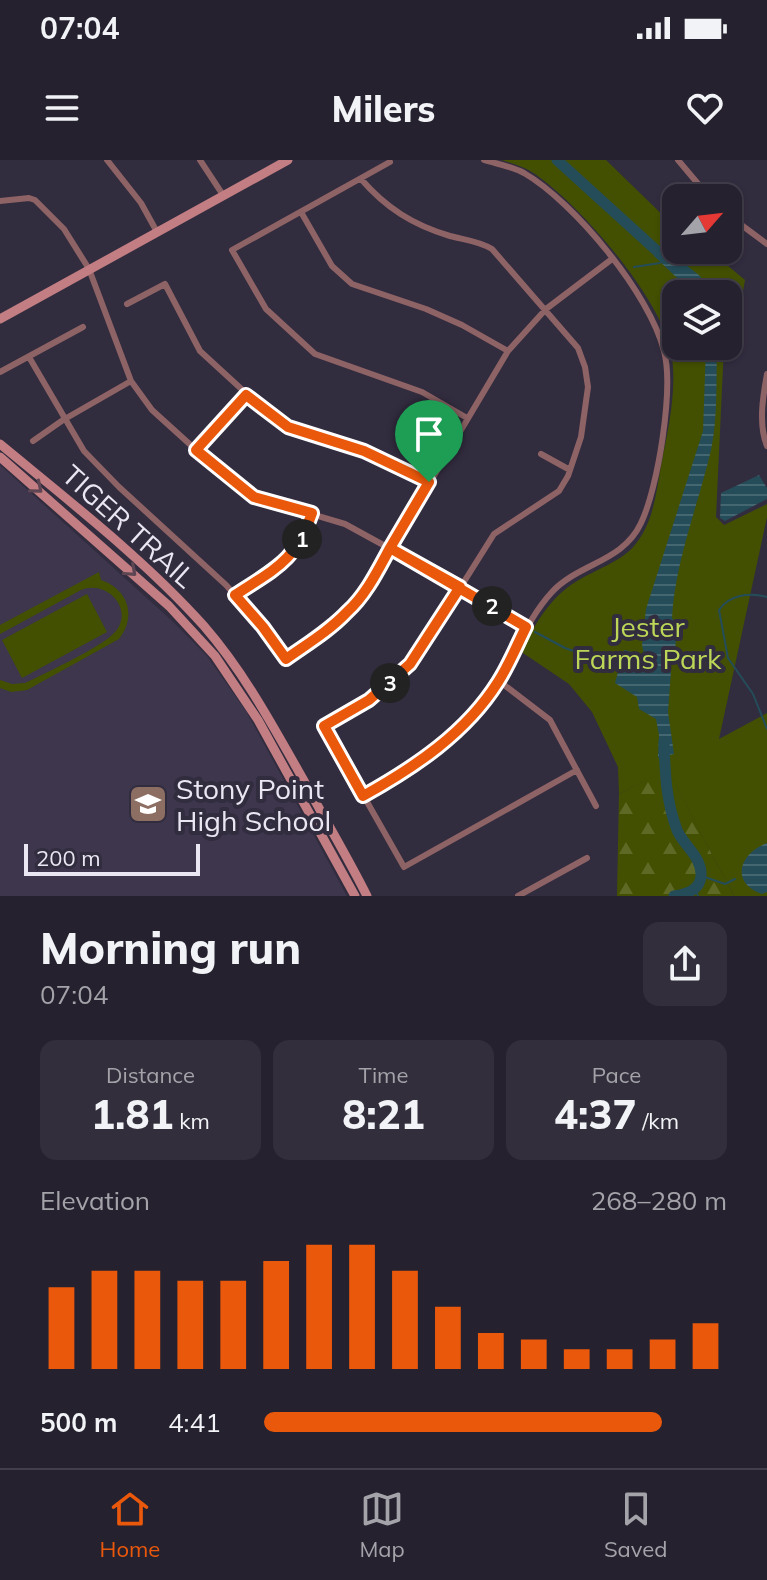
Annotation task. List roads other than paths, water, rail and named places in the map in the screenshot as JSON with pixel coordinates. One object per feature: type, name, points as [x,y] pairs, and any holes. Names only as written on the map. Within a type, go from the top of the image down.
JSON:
[{"type":"street","points":[[107,160],[141,203],[157,232]]},
{"type":"street","points":[[200,160],[223,195]]},
{"type":"street","points":[[0,319],[288,160]]},
{"type":"street","points":[[363,796],[438,749],[465,722],[499,681],[526,627],[555,589],[622,549],[634,535],[649,503],[668,393],[666,362],[653,321],[589,230],[534,180],[510,167],[484,160]]},
{"type":"street","points":[[678,160],[698,184]]},
{"type":"street","points":[[390,162],[232,250],[266,309],[315,354],[422,392],[467,418]]},
{"type":"street","points":[[361,179],[384,202],[410,221],[457,238],[479,242],[492,249],[574,342],[587,377],[588,397],[564,483],[553,496],[494,534],[410,664],[369,700],[324,726],[404,867],[577,770]]},
{"type":"street","points":[[0,201],[29,198],[39,203],[64,229],[89,269],[131,381],[152,410],[254,497],[345,524],[526,627]]},
{"type":"street","points":[[301,212],[332,266],[352,284],[438,314],[508,351]]},
{"type":"street","points":[[742,225],[767,244]]},
{"type":"street","points":[[29,357],[63,420],[100,469],[235,595],[286,659],[350,610],[369,585],[508,351],[546,309],[612,259]]},
{"type":"street","points":[[127,304],[165,284],[200,351],[246,395],[288,427],[364,451],[429,482]]},
{"type":"street","points":[[0,372],[83,327]]},
{"type":"street","points":[[767,374],[763,399],[767,446]]},
{"type":"street","points":[[33,441],[131,381]]},
{"type":"street","points":[[196,450],[246,395]]},
{"type":"street","name":"TIGER TRAIL","points":[[0,444],[151,574],[205,628],[266,713],[367,896]]},
{"type":"street","points":[[541,454],[570,470]]},
{"type":"street","name":"TIGER TRAIL","points":[[0,457],[169,606],[215,656],[258,720],[355,896]]},
{"type":"street","points":[[235,595],[295,551],[312,513]]},
{"type":"street","points":[[499,681],[550,720],[596,806]]},
{"type":"street","points":[[518,896],[587,858]]},
{"type":"water","points":[[661,245],[662,264],[654,256]]},
{"type":"water","points":[[662,264],[685,264],[702,280],[679,280]]},
{"type":"water","points":[[706,360],[717,360],[715,425],[711,450],[682,555],[674,597],[672,618],[677,624],[675,652],[669,667],[668,712],[674,754],[658,758],[656,719],[639,709],[637,697],[615,683],[624,650],[644,655],[642,645],[646,609],[703,431]]},
{"type":"water","points":[[759,475],[767,488],[767,499],[725,521],[720,518],[721,493]]},
{"type":"water","points":[[767,843],[767,892],[762,894],[745,882],[742,868],[750,854]]},
{"type":"waterway","points":[[557,160],[662,255]]},
{"type":"waterway","points":[[634,267],[660,263]]},
{"type":"waterway","points":[[767,597],[740,596],[728,601],[719,610],[728,658],[753,694],[767,729]]},
{"type":"waterway","points":[[535,632],[565,648],[619,667]]},
{"type":"waterway","points":[[664,742],[673,819],[701,869],[696,888],[674,896]]},
{"type":"waterway","points":[[702,876],[725,884],[735,879]]},
{"type":"waterway","points":[[695,889],[698,896]]},
{"type":"place","name":"Stony Point High School","points":[[148,804]]},
{"type":"park label","name":"Jester Farms Park","points":[[648,642]]}]
